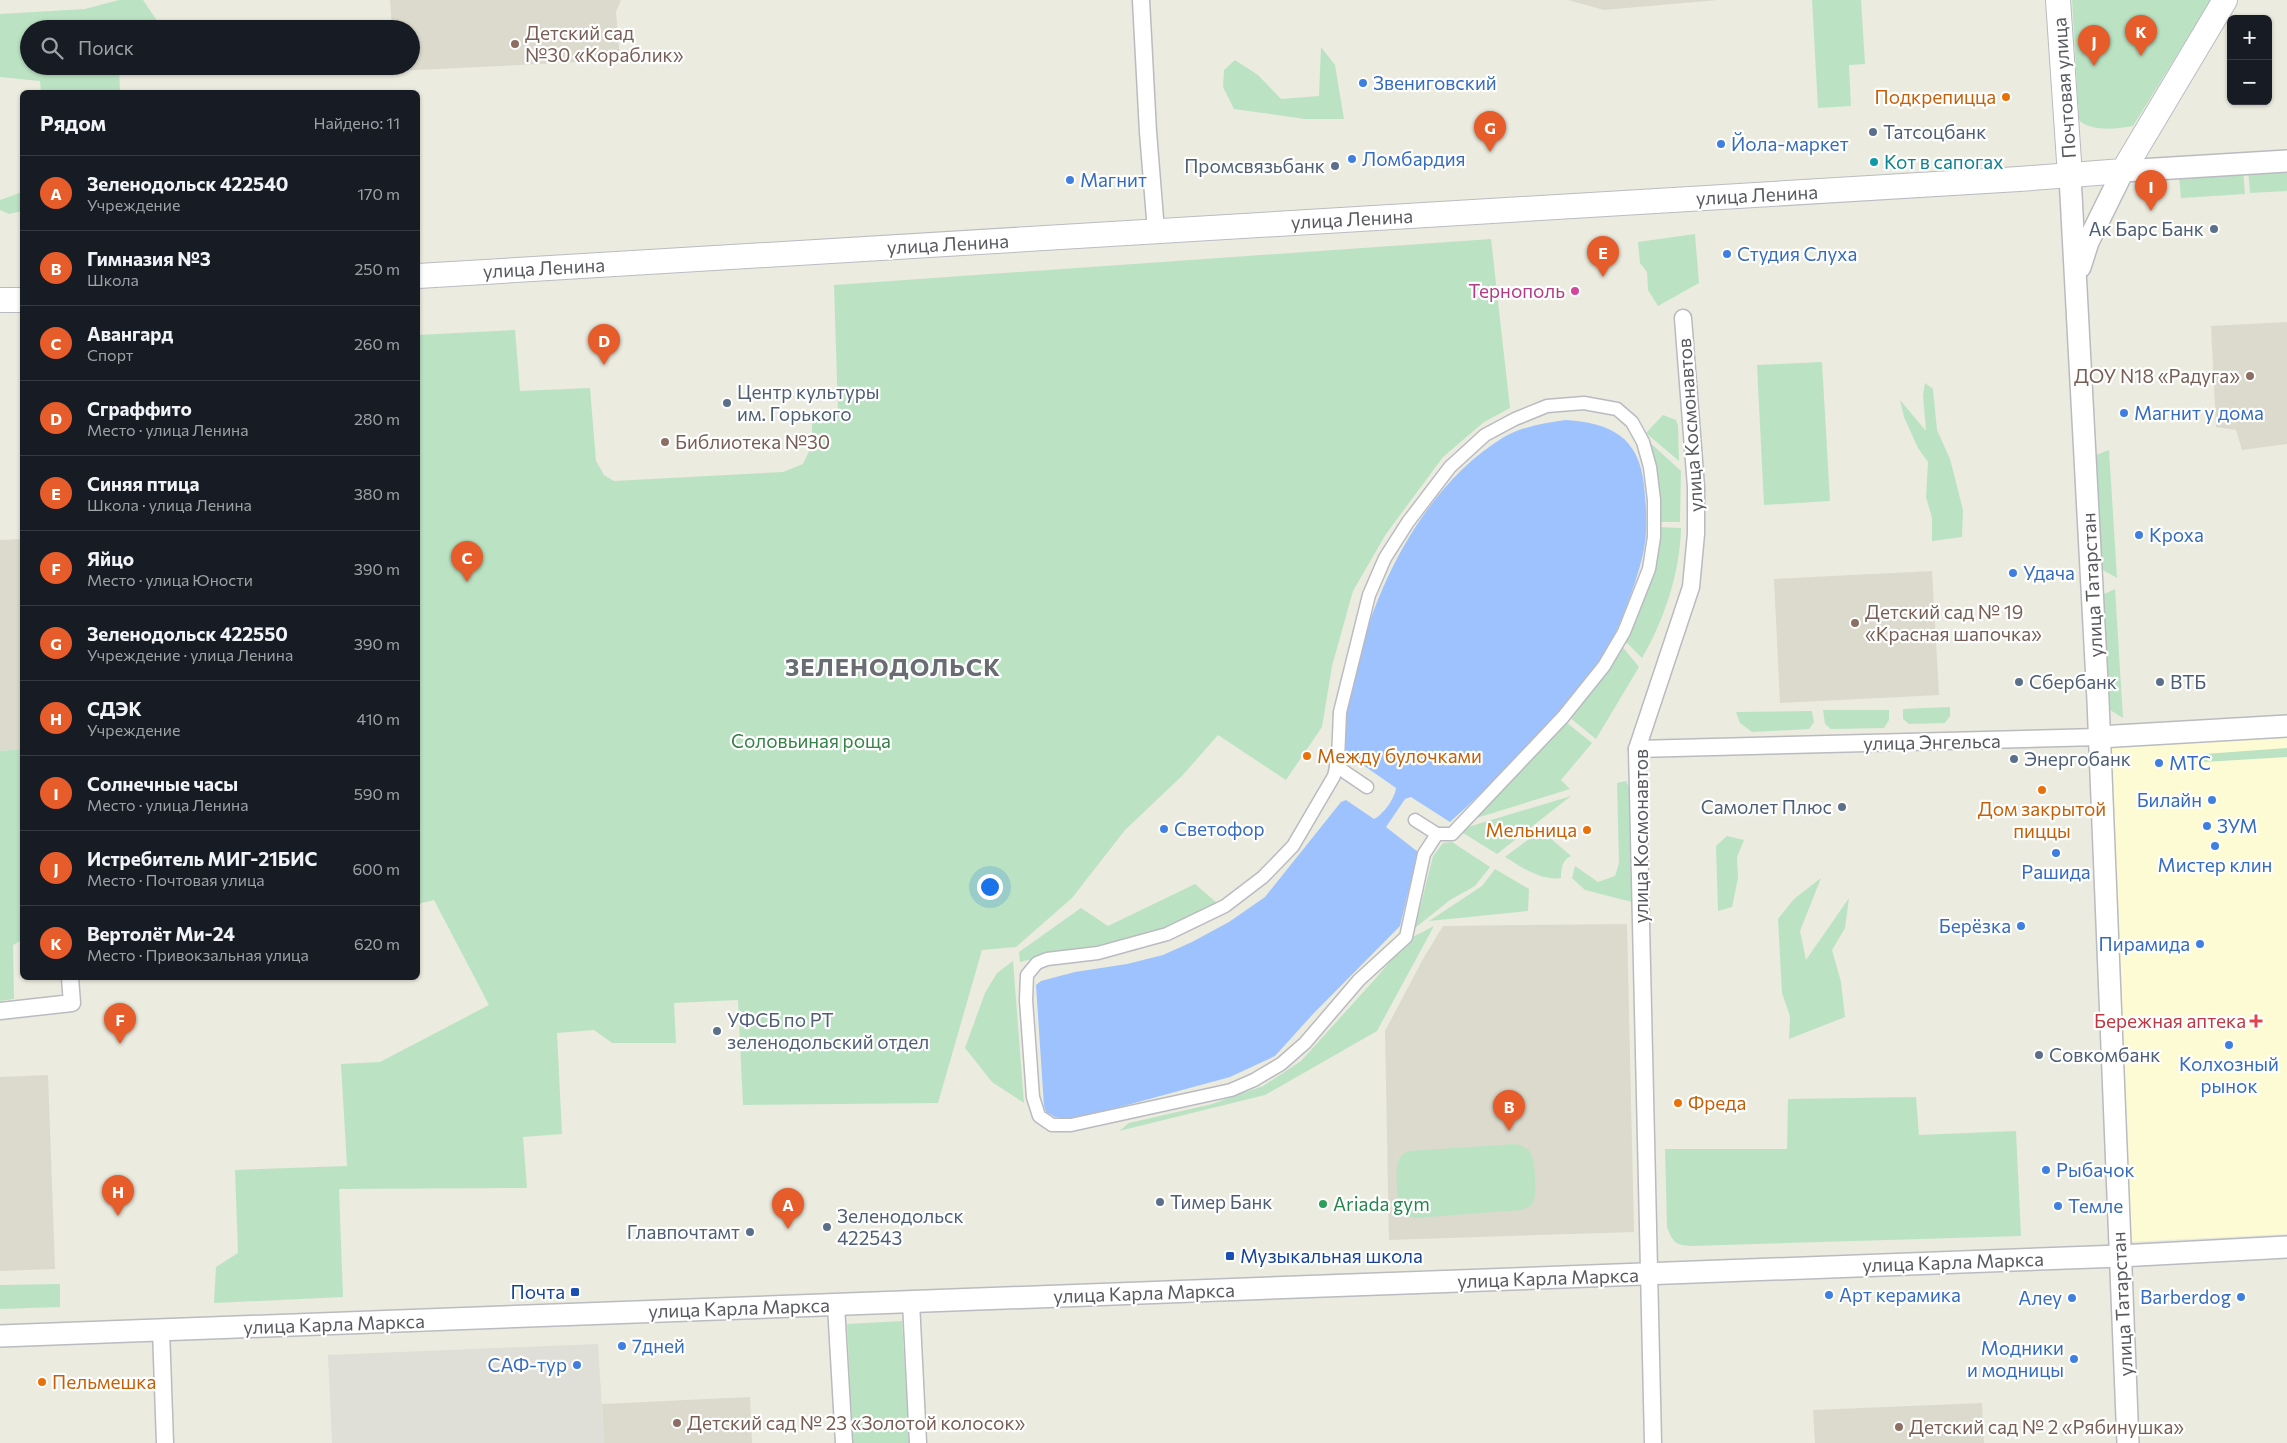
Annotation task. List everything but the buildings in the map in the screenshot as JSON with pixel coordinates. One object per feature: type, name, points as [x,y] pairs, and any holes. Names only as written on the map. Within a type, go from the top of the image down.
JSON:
[{"type":"main road","name":"Почтовая улица","points":[[2058,0],[2070,176]]},
{"type":"main road","points":[[2123,171],[2226,0]]},
{"type":"main road","name":"улица Ленина","points":[[420,276],[2070,176],[2123,171]]},
{"type":"street","points":[[1141,0],[1148,132],[1156,231]]},
{"type":"street","name":"улица Ленина","points":[[2123,171],[2287,162]]},
{"type":"street","points":[[2076,279],[2088,242],[2123,171]]},
{"type":"street","name":"улица Татарстан","points":[[2070,176],[2099,737],[2128,1443]]},
{"type":"street","name":"улица Космонавтов","points":[[1654,1443],[1637,749],[1691,586],[1696,534],[1696,488],[1683,318]]},
{"type":"street","points":[[1415,820],[1437,834],[1452,834],[1563,717],[1604,666],[1624,632],[1649,569],[1654,537],[1654,500],[1650,467],[1643,442],[1632,422],[1618,409],[1584,403],[1546,406],[1515,419],[1485,435],[1450,466],[1408,522],[1385,558],[1369,595],[1340,712],[1334,776],[1320,803],[1293,846],[1264,877],[1226,906],[1167,934],[1098,953],[1047,959],[1037,962],[1026,976],[1026,1000],[1034,1097],[1039,1116],[1052,1125],[1080,1123],[1231,1090],[1254,1080],[1282,1064],[1305,1043],[1359,980],[1406,937],[1424,854],[1437,834]]},
{"type":"street","name":"улица Энгельса","points":[[1637,749],[2099,737],[2287,726]]},
{"type":"street","points":[[1336,766],[1367,787]]},
{"type":"street","points":[[0,1011],[72,1003],[70,980]]},
{"type":"street","name":"улица Карла Маркса","points":[[0,1336],[2120,1256],[2287,1247]]},
{"type":"street","points":[[911,1302],[918,1443]]},
{"type":"street","points":[[836,1305],[844,1443]]},
{"type":"street","points":[[161,1330],[165,1443]]},
{"type":"shaded area","name":"Детский сад №30 «Кораблик»","points":[[390,0],[621,0],[616,12],[620,60],[420,70],[420,20],[391,20]]},
{"type":"shaded area","points":[[1568,0],[1718,0],[1604,10]]},
{"type":"shaded area","name":"ДОУ N18 «Радуга»","points":[[2287,322],[2287,444],[2242,450],[2236,430],[2216,427],[2211,326]]},
{"type":"shaded area","points":[[20,539],[20,749],[0,751],[0,540]]},
{"type":"shaded area","name":"Детский сад № 19 «Красная шапочка»","points":[[1932,571],[1939,695],[1780,703],[1774,579]]},
{"type":"shaded area","points":[[2287,732],[2287,1234],[2127,1242],[2105,743]]},
{"type":"shaded area","points":[[1627,924],[1634,1232],[1389,1240],[1385,1031],[1423,959],[1443,926]]},
{"type":"shaded area","points":[[48,1075],[55,1269],[0,1271],[0,1077]]},
{"type":"shaded area","points":[[598,1344],[604,1443],[332,1443],[328,1355]]},
{"type":"shaded area","name":"Детский сад № 23 «Золотой колосок»","points":[[750,1397],[752,1443],[604,1443],[602,1404]]},
{"type":"shaded area","name":"Детский сад № 2 «Рябинушка»","points":[[1982,1403],[1984,1443],[1815,1443],[1813,1410]]},
{"type":"green space","points":[[119,0],[143,0],[157,20],[20,20],[20,75],[119,75],[120,90],[41,90],[40,81],[0,77],[0,14],[85,9]]},
{"type":"green space","points":[[1812,0],[1861,0],[1865,64],[1849,65],[1851,106],[1818,108]]},
{"type":"green space","points":[[2072,0],[2211,0],[2133,126],[2112,129],[2097,128],[2084,124],[2079,120]]},
{"type":"green space","points":[[1321,47],[1335,65],[1344,119],[1305,119],[1234,109],[1223,87],[1224,70],[1235,60],[1258,75],[1281,99],[1319,96]]},
{"type":"green space","points":[[2287,166],[2287,191],[2250,193],[2248,168]]},
{"type":"green space","points":[[2243,170],[2245,194],[2181,198],[2179,174]]},
{"type":"green space","points":[[20,193],[20,211],[9,214],[0,210],[0,200]]},
{"type":"green space","points":[[1695,234],[1699,283],[1658,306],[1648,290],[1647,272],[1640,263],[1638,242]]},
{"type":"green space","name":"Соловьиная роща","points":[[1491,239],[1510,408],[1484,422],[1443,457],[1386,534],[1353,591],[1332,666],[1322,727],[1286,780],[1218,735],[1182,776],[1125,830],[1072,898],[1016,947],[982,950],[938,1103],[743,1105],[738,1000],[674,1003],[676,1043],[612,1043],[594,1030],[557,1033],[562,1134],[523,1137],[527,1188],[339,1189],[343,1297],[214,1303],[216,1267],[238,1253],[235,1170],[347,1166],[341,1064],[380,1062],[489,1005],[434,900],[420,904],[420,335],[515,330],[520,391],[590,388],[596,461],[604,475],[614,481],[783,472],[803,464],[812,445],[812,414],[838,412],[834,285]]},
{"type":"green space","points":[[1822,362],[1830,501],[1764,505],[1757,365]]},
{"type":"green space","points":[[1925,383],[1933,389],[1937,430],[1950,459],[1963,510],[1962,537],[1932,541],[1932,518],[1926,497],[1928,462],[1918,448],[1904,417],[1900,400],[1926,431],[1923,395]]},
{"type":"green space","points":[[1663,415],[1676,420],[1678,426],[1679,461],[1646,433]]},
{"type":"green space","points":[[1647,440],[1681,471],[1680,522],[1658,522]]},
{"type":"green space","points":[[2109,450],[2117,578],[2101,569],[2096,455]]},
{"type":"green space","points":[[1657,527],[1681,528],[1680,545],[1674,579],[1664,612],[1642,658],[1623,639]]},
{"type":"green space","points":[[2115,589],[2123,718],[2107,708],[2102,595]]},
{"type":"green space","points":[[1621,645],[1639,667],[1596,739],[1569,717],[1605,674]]},
{"type":"green space","points":[[1950,707],[1950,716],[1945,723],[1909,724],[1903,719],[1903,709]]},
{"type":"green space","points":[[1823,710],[1889,710],[1889,720],[1884,728],[1831,729],[1825,724]]},
{"type":"green space","points":[[1812,711],[1814,722],[1809,729],[1752,732],[1740,723],[1736,712]]},
{"type":"green space","points":[[1566,722],[1592,743],[1561,780],[1570,789],[1470,820]]},
{"type":"green space","points":[[2287,748],[2287,757],[2204,762],[2204,754]]},
{"type":"green space","points":[[20,749],[20,941],[13,945],[14,999],[0,1001],[0,751]]},
{"type":"green space","points":[[1626,781],[1632,793],[1632,902],[1585,890],[1572,878],[1575,866],[1598,882],[1615,876],[1619,863],[1617,783]]},
{"type":"green space","points":[[1571,796],[1497,854],[1463,833],[1464,829],[1468,827]]},
{"type":"green space","points":[[1541,830],[1571,856],[1564,862],[1561,878],[1539,875],[1524,869],[1505,857]]},
{"type":"green space","points":[[1727,836],[1744,840],[1737,857],[1738,878],[1732,907],[1718,911],[1716,846]]},
{"type":"green space","points":[[1452,842],[1490,867],[1475,886],[1450,900],[1415,928],[1433,856],[1443,843]]},
{"type":"green space","points":[[1495,869],[1529,889],[1528,911],[1429,921],[1482,886]]},
{"type":"green space","points":[[1821,878],[1800,931],[1806,960],[1849,898],[1845,928],[1832,950],[1841,982],[1845,1017],[1789,1039],[1790,1016],[1782,993],[1778,919],[1794,899]]},
{"type":"green space","points":[[1195,884],[1217,903],[1173,927],[1130,941],[1020,962],[1019,952],[1081,908],[1108,926]]},
{"type":"green space","points":[[1434,926],[1377,1031],[1265,1095],[1119,1131],[1129,1123],[1212,1104],[1263,1086],[1301,1061],[1409,939]]},
{"type":"green space","points":[[1013,961],[1024,1103],[992,1082],[965,1048],[985,993],[997,973]]},
{"type":"green space","points":[[1916,1097],[1919,1135],[2016,1131],[2021,1236],[1691,1246],[1678,1244],[1671,1236],[1667,1227],[1665,1149],[1787,1149],[1788,1099]]},
{"type":"green space","points":[[1516,1144],[1530,1152],[1533,1161],[1535,1196],[1531,1205],[1527,1208],[1522,1210],[1415,1218],[1402,1213],[1398,1195],[1397,1166],[1403,1154],[1408,1151]]},
{"type":"green space","points":[[60,1284],[60,1307],[0,1309],[0,1285]]},
{"type":"green space","points":[[902,1321],[909,1443],[853,1443],[847,1324]]},
{"type":"water","points":[[1566,420],[1596,425],[1609,429],[1620,436],[1629,444],[1636,455],[1644,485],[1646,525],[1642,560],[1630,598],[1615,635],[1593,672],[1519,754],[1450,822],[1411,797],[1405,799],[1386,827],[1418,852],[1400,926],[1313,1014],[1275,1056],[1230,1077],[1105,1111],[1066,1119],[1055,1117],[1046,1112],[1044,1106],[1036,985],[1041,981],[1075,972],[1127,964],[1163,955],[1192,942],[1229,922],[1265,897],[1341,802],[1346,800],[1374,819],[1382,813],[1394,796],[1396,788],[1346,753],[1344,722],[1364,638],[1376,604],[1391,571],[1408,539],[1428,509],[1450,482],[1476,457],[1511,433]]},
{"type":"place","name":"Детский сад №30 «Кораблик»","points":[[515,44]]},
{"type":"place","name":"Вертолёт Ми-24","points":[[2141,56]]},
{"type":"place","name":"Истребитель МИГ-21БИС","points":[[2094,66]]},
{"type":"place","name":"Звениговский","points":[[1363,83]]},
{"type":"place","name":"Подкрепицца","points":[[2006,97]]},
{"type":"place","name":"Татсоцбанк","points":[[1873,132]]},
{"type":"place","name":"Йола-маркет","points":[[1721,144]]},
{"type":"place","name":"Зеленодольск 422550","points":[[1490,152]]},
{"type":"place","name":"Ломбардия","points":[[1352,159]]},
{"type":"place","name":"Кот в сапогах","points":[[1874,162]]},
{"type":"place","name":"Промсвязьбанк","points":[[1335,166]]},
{"type":"place","name":"Магнит","points":[[1070,180]]},
{"type":"place","name":"Солнечные часы","points":[[2151,211]]},
{"type":"place","name":"Ак Барс Банк","points":[[2214,229]]},
{"type":"place","name":"Студия Слуха","points":[[1727,254]]},
{"type":"place","name":"Синяя птица","points":[[1603,277]]},
{"type":"place","name":"Тернополь","points":[[1575,291]]},
{"type":"place","name":"Сграффито","points":[[604,365]]},
{"type":"place","name":"ДОУ N18 «Радуга»","points":[[2250,376]]},
{"type":"place","name":"Центр культуры им. Горького","points":[[727,403]]},
{"type":"place","name":"Магнит у дома","points":[[2124,413]]},
{"type":"place","name":"Библиотека №30","points":[[665,442]]},
{"type":"place","name":"Кроха","points":[[2139,535]]},
{"type":"place","name":"Удача","points":[[2013,573]]},
{"type":"place","name":"Авангард","points":[[467,582]]},
{"type":"place","name":"Детский сад № 19 «Красная шапочка»","points":[[1855,623]]},
{"type":"place","name":"Сбербанк","points":[[2019,682]]},
{"type":"place","name":"ВТБ","points":[[2160,682]]},
{"type":"place","name":"Между булочками","points":[[1307,756]]},
{"type":"place","name":"Энергобанк","points":[[2014,759]]},
{"type":"place","name":"МТС","points":[[2159,763]]},
{"type":"place","name":"Дом закрытой пиццы","points":[[2042,790]]},
{"type":"place","name":"Билайн","points":[[2212,800]]},
{"type":"place","name":"Самолет Плюс","points":[[1842,807]]},
{"type":"place","name":"ЗУМ","points":[[2207,826]]},
{"type":"place","name":"Светофор","points":[[1164,829]]},
{"type":"place","name":"Мельница","points":[[1587,830]]},
{"type":"place","name":"Мистер клин","points":[[2215,846]]},
{"type":"place","name":"Рашида","points":[[2056,853]]},
{"type":"place","name":"Берёзка","points":[[2021,926]]},
{"type":"place","name":"Пирамида","points":[[2200,944]]},
{"type":"place","name":"Бережная аптека","points":[[2256,1021]]},
{"type":"place","name":"УФСБ по РТ зеленодольский отдел","points":[[717,1031]]},
{"type":"place","name":"Яйцо","points":[[120,1044]]},
{"type":"place","name":"Колхозный рынок","points":[[2229,1045]]},
{"type":"place","name":"Совкомбанк","points":[[2039,1055]]},
{"type":"place","name":"Фреда","points":[[1678,1103]]},
{"type":"place","name":"Гимназия №3","points":[[1509,1131]]},
{"type":"place","name":"Рыбачок","points":[[2046,1170]]},
{"type":"place","name":"Тимер Банк","points":[[1160,1202]]},
{"type":"place","name":"Ariada gym","points":[[1323,1204]]},
{"type":"place","name":"Темле","points":[[2058,1206]]},
{"type":"place","name":"СДЭК","points":[[118,1216]]},
{"type":"place","name":"Зеленодольск 422543","points":[[827,1227]]},
{"type":"place","name":"Зеленодольск 422540","points":[[788,1229]]},
{"type":"place","name":"Главпочтамт","points":[[750,1232]]},
{"type":"place","name":"Музыкальная школа","points":[[1230,1256]]},
{"type":"place","name":"Почта","points":[[575,1292]]},
{"type":"place","name":"Арт керамика","points":[[1829,1295]]},
{"type":"place","name":"Barberdog","points":[[2241,1297]]},
{"type":"place","name":"Алеу","points":[[2072,1298]]},
{"type":"place","name":"7дней","points":[[622,1346]]},
{"type":"place","name":"Модники и модницы","points":[[2074,1359]]},
{"type":"place","name":"САФ-тур","points":[[577,1365]]},
{"type":"place","name":"Пельмешка","points":[[42,1382]]},
{"type":"place","name":"Детский сад № 23 «Золотой колосок»","points":[[677,1423]]},
{"type":"place","name":"Детский сад № 2 «Рябинушка»","points":[[1899,1427]]},
{"type":"district","name":"ЗЕЛЕНОДОЛЬСК","points":[[893,668]]}]
